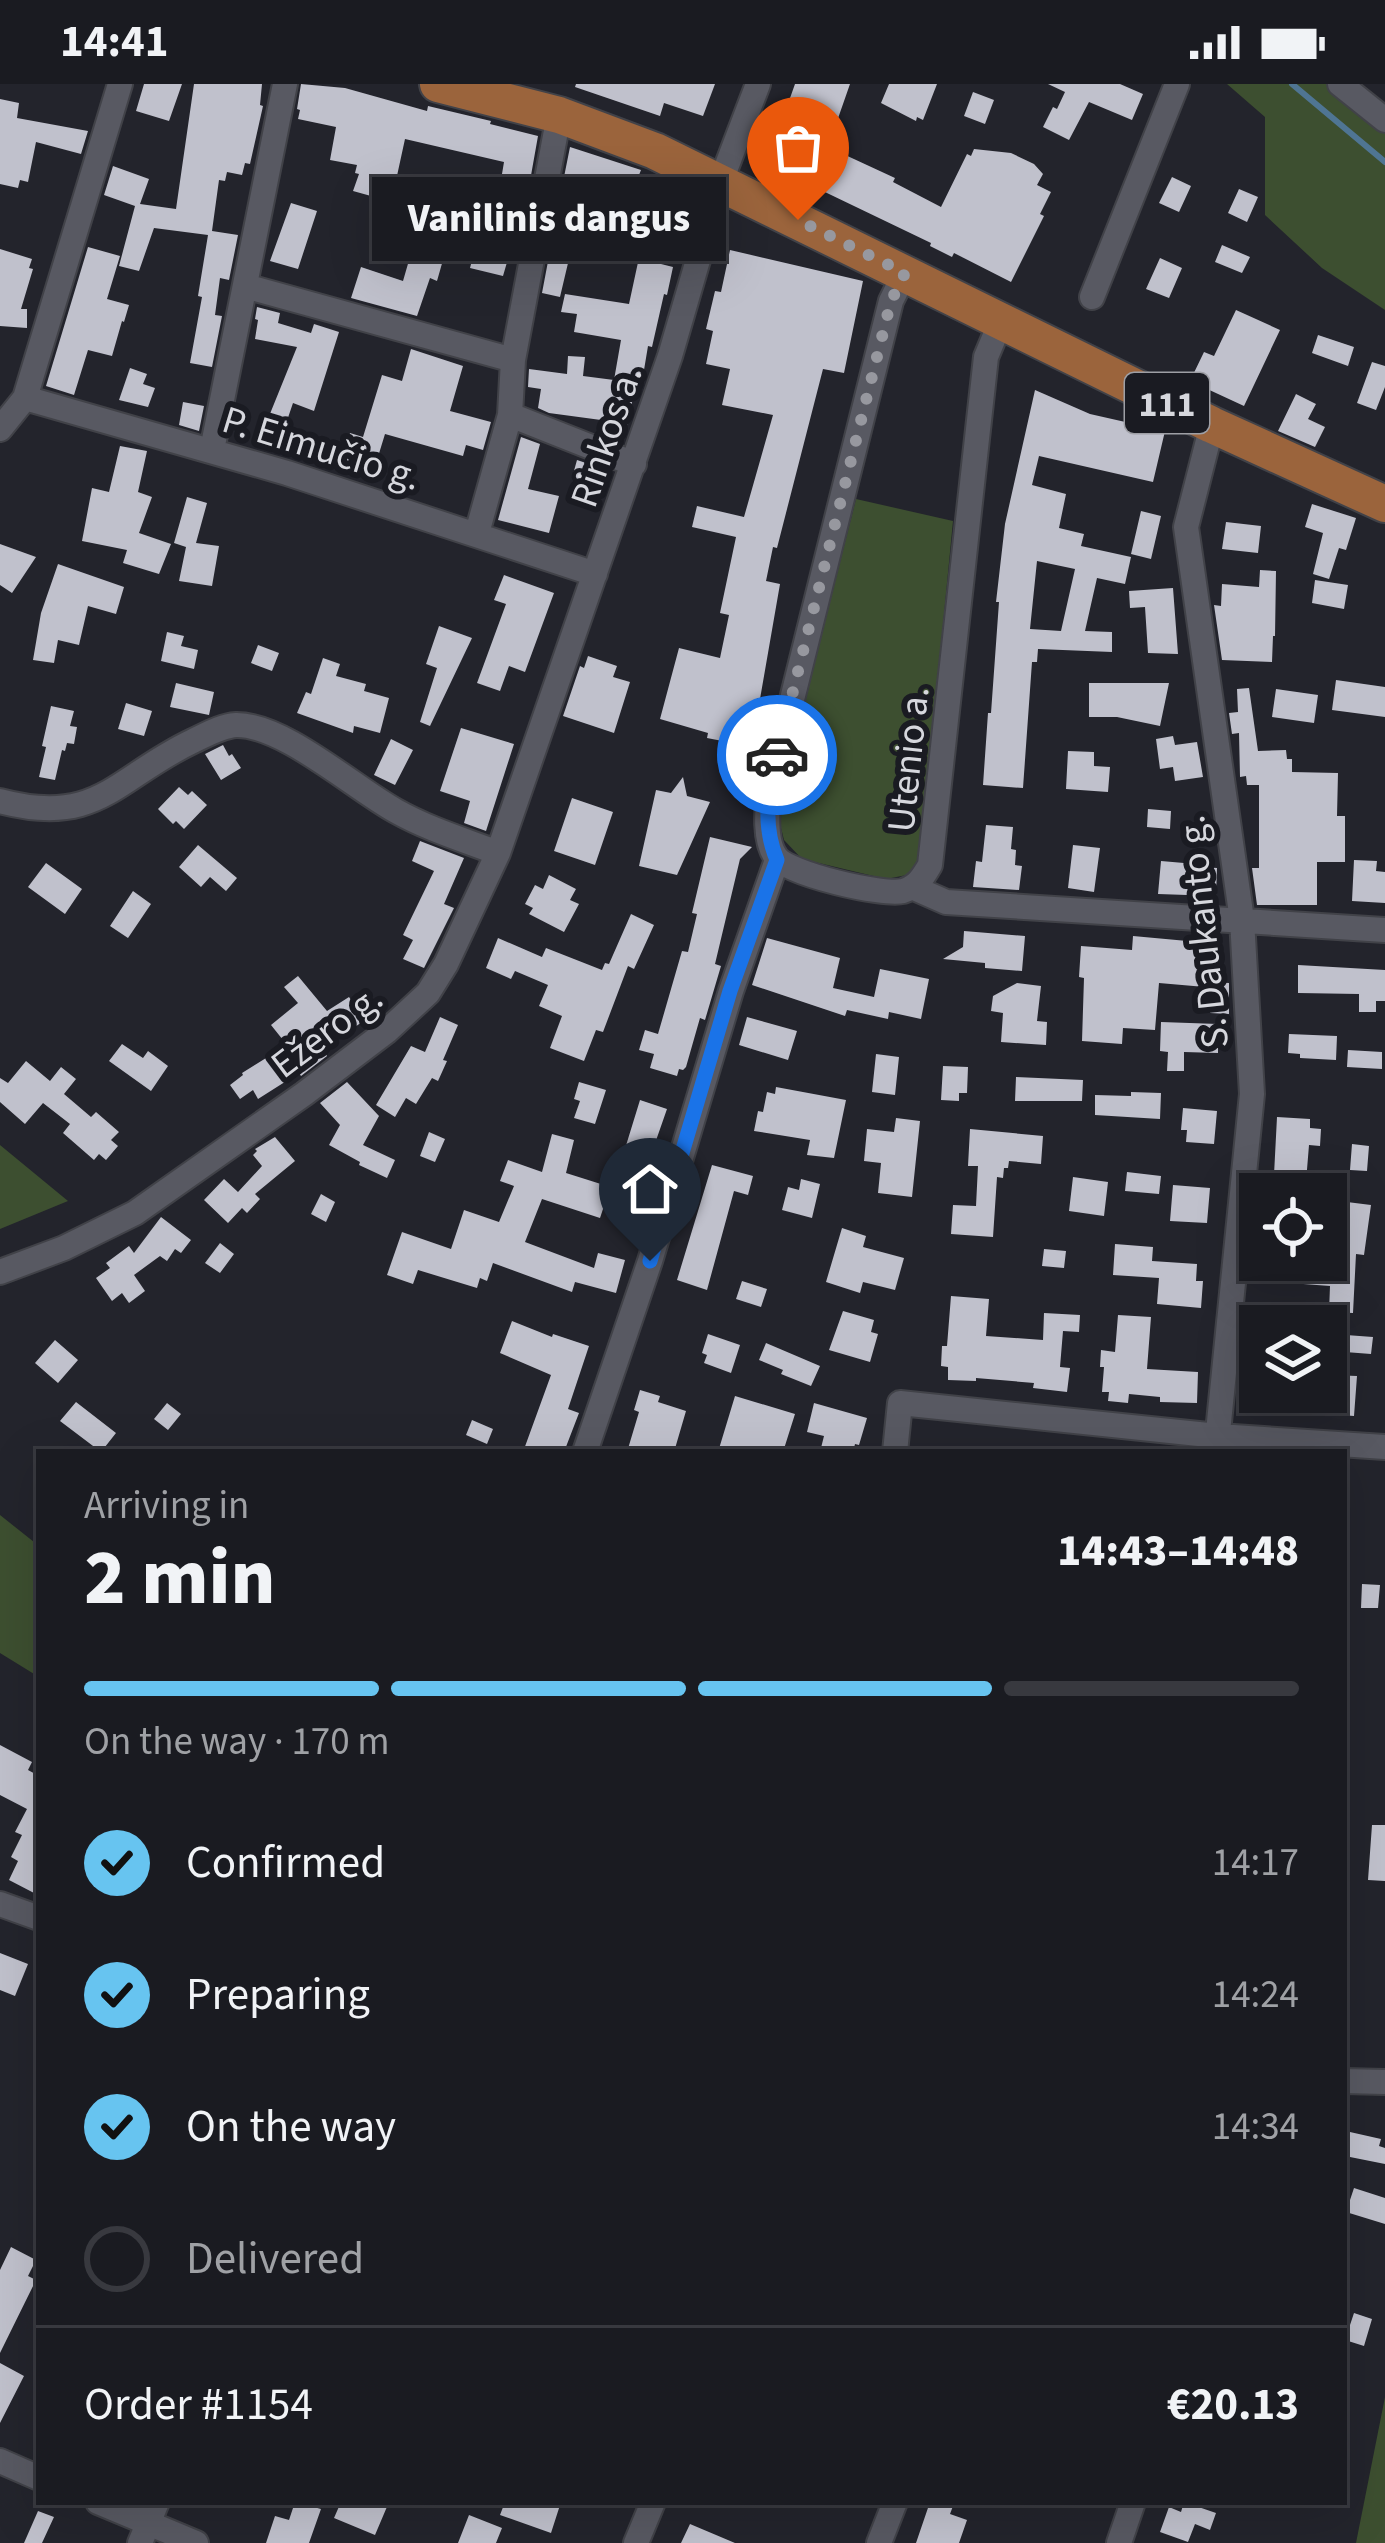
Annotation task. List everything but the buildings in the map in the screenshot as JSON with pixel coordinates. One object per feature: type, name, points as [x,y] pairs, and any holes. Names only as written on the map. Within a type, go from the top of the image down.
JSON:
[{"type":"main road","name":"111","points":[[438,84],[559,115],[656,151],[1212,425],[1385,504]]},
{"type":"street","points":[[0,429],[25,398],[120,84]]},
{"type":"street","points":[[212,450],[285,84]]},
{"type":"street","name":"Rinkos a.","points":[[548,712],[670,356],[721,182],[758,84]]},
{"type":"street","points":[[1091,297],[1177,84]]},
{"type":"street","points":[[1340,84],[1385,120]]},
{"type":"street","points":[[477,533],[510,415],[513,359],[559,115]]},
{"type":"street","points":[[586,1449],[670,1201],[730,991],[777,860],[768,826],[772,775],[891,301],[905,273]]},
{"type":"street","points":[[245,286],[513,359]]},
{"type":"street","name":"Utenio a.","points":[[777,860],[878,891],[900,892],[922,879],[930,866],[986,357],[1001,321]]},
{"type":"street","name":"P. Eimučio g.","points":[[25,398],[212,450],[595,574]]},
{"type":"street","points":[[510,415],[634,464]]},
{"type":"street","name":"S. Daukanto g.","points":[[1212,425],[1186,527],[1242,920],[1251,1065],[1251,1119],[1217,1444]]},
{"type":"street","name":"Ežero g.","points":[[0,1272],[64,1248],[135,1213],[304,1094],[414,1009],[446,964],[498,853],[548,712]]},
{"type":"street","points":[[0,801],[28,808],[80,806],[187,743],[238,725],[284,739],[397,812],[498,853]]},
{"type":"street","points":[[912,887],[946,902],[1385,930]]},
{"type":"street","points":[[895,1449],[900,1403],[1217,1444],[1385,1447]]},
{"type":"street","points":[[0,1904],[36,1917]]},
{"type":"street","points":[[1347,2081],[1385,2082]]},
{"type":"street","points":[[0,2462],[36,2477]]},
{"type":"street","points":[[105,2505],[196,2543]]},
{"type":"street","points":[[636,2543],[652,2505]]},
{"type":"street","points":[[879,2543],[894,2505]]},
{"type":"street","points":[[1119,2543],[1132,2505]]},
{"type":"green space","points":[[1227,84],[1335,84],[1385,121],[1385,310],[1322,268],[1265,215],[1265,117]]},
{"type":"green space","points":[[856,499],[953,521],[921,853],[912,874],[886,879],[802,859],[784,840],[779,820],[785,778]]},
{"type":"green space","points":[[0,1145],[68,1201],[0,1229]]},
{"type":"green space","points":[[0,1515],[36,1544],[36,1675],[0,1653]]},
{"type":"green space","points":[[1385,2397],[1385,2543],[1356,2543]]},
{"type":"waterway","points":[[1292,84],[1385,162]]},
{"type":"way so far","points":[[777,755],[891,301],[905,273],[798,220]]},
{"type":"place","name":"Vanilinis dangus","points":[[798,220]]},
{"type":"route","points":[[650,1261],[730,991],[777,860],[770,844],[767,810],[777,755]]}]
